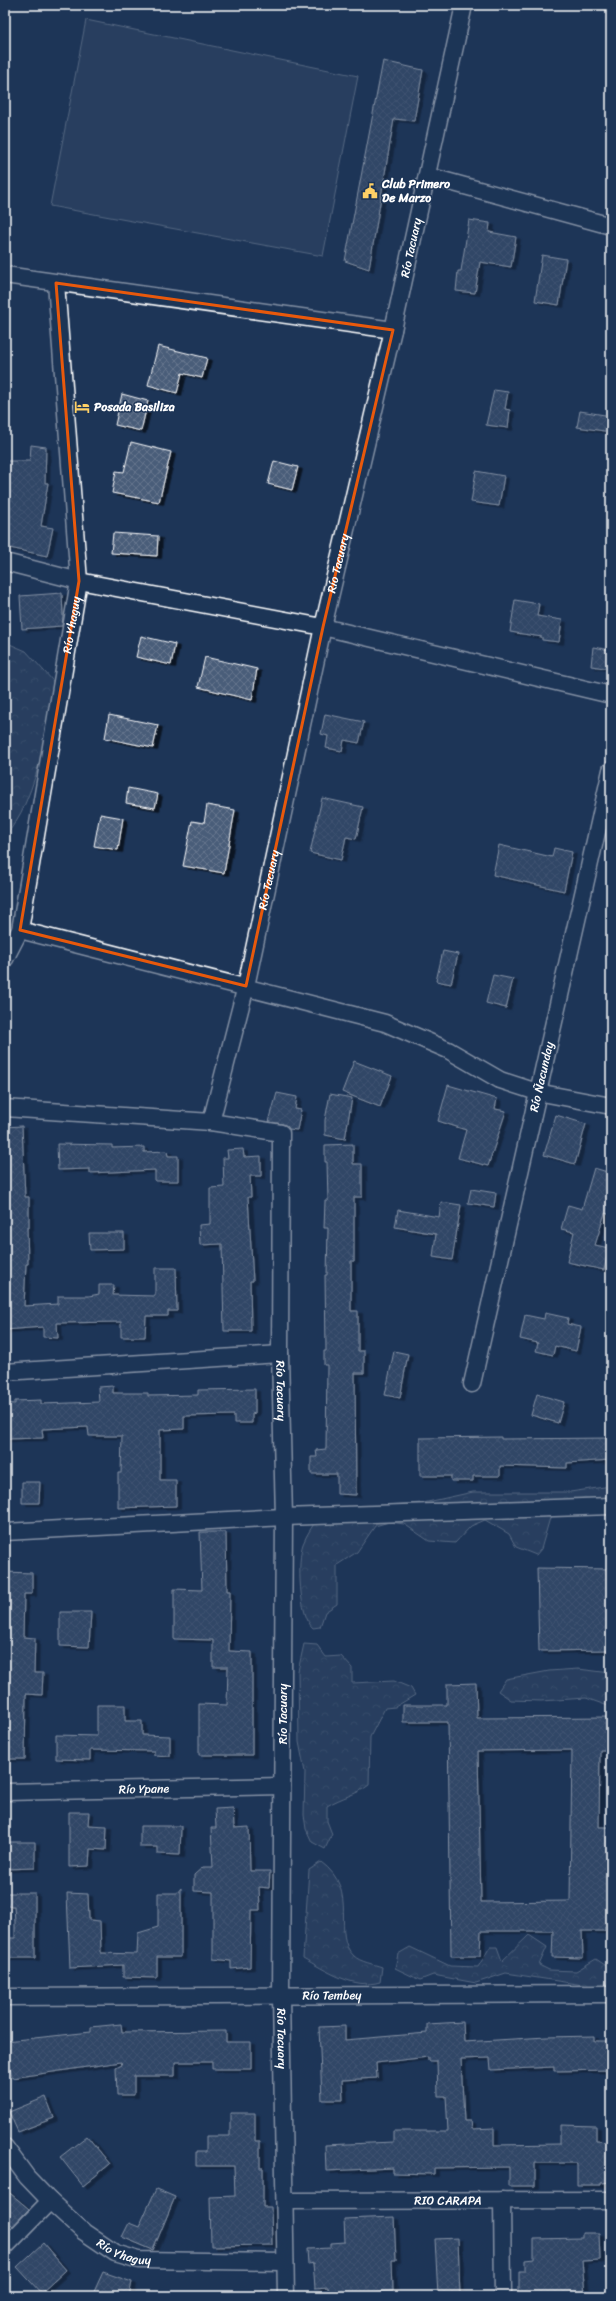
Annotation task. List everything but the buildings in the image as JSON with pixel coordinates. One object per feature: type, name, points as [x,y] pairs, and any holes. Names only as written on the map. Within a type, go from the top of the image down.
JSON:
[{"type":"street","name":"Río Tacuary","points":[[286,2296],[286,2201],[281,1995],[284,1517],[280,1354],[281,1133],[211,1122],[246,986],[323,627],[428,176],[464,5]]},
{"type":"street","points":[[428,176],[611,226]]},
{"type":"street","points":[[5,275],[393,330]]},
{"type":"street","name":"Río Yhaguy","points":[[5,959],[20,930],[79,582],[56,283]]},
{"type":"street","points":[[5,562],[79,582],[323,627],[611,694]]},
{"type":"street","name":"Río Ñacunday","points":[[472,1384],[536,1092],[611,770]]},
{"type":"street","points":[[20,930],[246,986],[385,1024],[448,1050],[500,1080],[536,1092],[611,1106]]},
{"type":"street","points":[[5,1108],[211,1122]]},
{"type":"street","points":[[5,1372],[280,1354]]},
{"type":"street","points":[[5,1532],[284,1517],[611,1506]]},
{"type":"street","name":"Río Ypane","points":[[5,1792],[282,1786]]},
{"type":"street","name":"Río Tembey","points":[[5,1997],[611,1994]]},
{"type":"street","name":"Río Yhaguy","points":[[5,2147],[27,2177],[50,2201],[84,2232],[115,2254],[139,2260],[285,2262]]},
{"type":"street","points":[[502,2200],[503,2296]]},
{"type":"street","name":"RIO CARAPA","points":[[286,2201],[611,2200]]},
{"type":"street","points":[[5,2247],[50,2201]]},
{"type":"highlighted area","points":[[56,283],[393,330],[323,627],[246,986],[20,930],[79,581]]},
{"type":"green space","points":[[86,20],[358,76],[323,256],[50,206]]},
{"type":"green space","points":[[5,642],[26,651],[53,681],[47,728],[36,774],[23,808],[5,838]]},
{"type":"green space","points":[[611,1486],[611,1504],[552,1511],[541,1549],[536,1555],[516,1547],[509,1534],[485,1520],[471,1526],[455,1543],[429,1541],[404,1524],[389,1522],[375,1526],[357,1552],[337,1565],[337,1604],[325,1612],[320,1627],[313,1628],[308,1622],[300,1588],[301,1552],[307,1536],[320,1514],[348,1507],[423,1503],[473,1492],[570,1492]]},
{"type":"green space","points":[[304,1644],[317,1645],[326,1657],[341,1656],[352,1668],[352,1683],[394,1681],[411,1688],[415,1695],[395,1707],[385,1708],[370,1737],[369,1785],[327,1806],[327,1821],[332,1834],[325,1849],[312,1842],[306,1829],[304,1815],[305,1772],[299,1742],[298,1671]]},
{"type":"green space","points":[[578,1669],[611,1673],[611,1707],[586,1698],[541,1701],[511,1700],[498,1691],[506,1679],[549,1671]]},
{"type":"green space","points":[[321,1862],[333,1873],[340,1886],[343,1899],[344,1936],[347,1947],[357,1958],[382,1967],[380,1982],[370,1984],[360,1983],[340,1978],[303,1958],[309,1870]]},
{"type":"green space","points":[[529,1935],[547,1947],[539,1965],[549,1970],[576,1971],[596,1959],[611,1969],[611,1984],[596,1987],[506,1973],[476,1983],[433,1975],[420,1980],[395,1968],[398,1954],[410,1947],[450,1966],[478,1967],[490,1947],[497,1947],[502,1961]]},
{"type":"place","name":"Club Primero De Marzo","points":[[370,191]]},
{"type":"place","name":"Posada Basiliza","points":[[82,407]]}]
